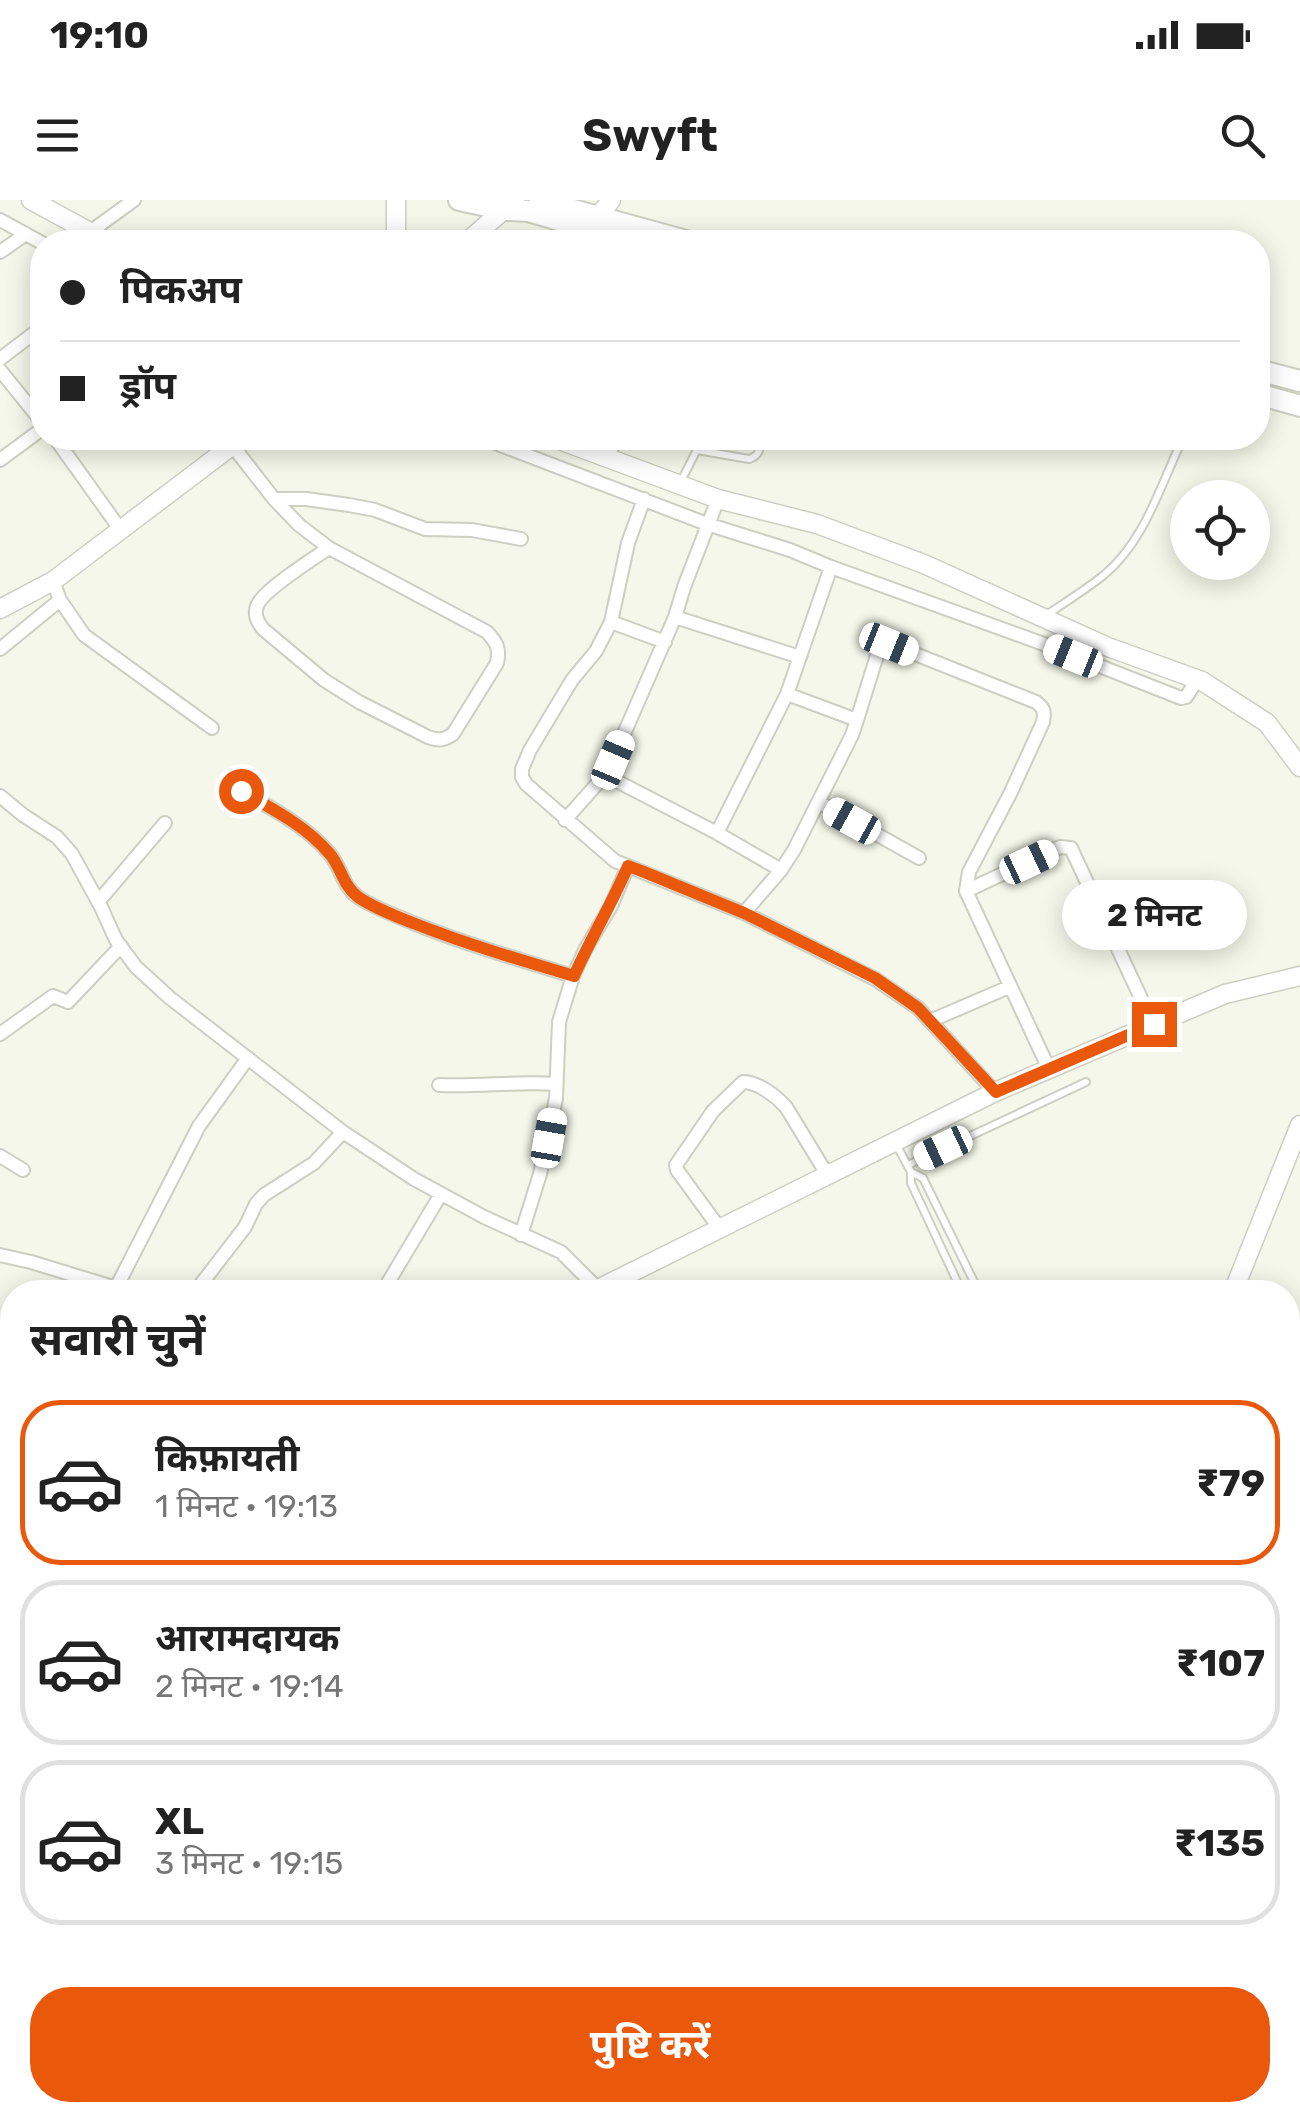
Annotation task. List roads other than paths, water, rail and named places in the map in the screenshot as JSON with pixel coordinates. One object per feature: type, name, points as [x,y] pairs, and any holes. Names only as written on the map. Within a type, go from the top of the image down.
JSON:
[{"type":"main road","points":[[458,200],[510,205],[528,212],[601,215]]},
{"type":"main road","points":[[538,200],[650,230]]},
{"type":"main road","points":[[1270,373],[1300,381]]},
{"type":"main road","points":[[1270,397],[1300,406]]},
{"type":"street","points":[[31,200],[86,230]]},
{"type":"street","points":[[93,230],[134,200]]},
{"type":"street","points":[[396,200],[396,230]]},
{"type":"street","points":[[481,230],[510,205]]},
{"type":"street","points":[[0,220],[30,236]]},
{"type":"street","points":[[0,252],[26,234]]},
{"type":"street","points":[[0,360],[30,336]]},
{"type":"street","points":[[0,370],[30,410]]},
{"type":"street","points":[[0,460],[30,436]]},
{"type":"street","points":[[64,450],[120,529]]},
{"type":"street","points":[[0,609],[52,582],[225,450]]},
{"type":"street","points":[[243,450],[274,499],[329,548],[486,632],[496,642],[500,650],[497,663],[446,740],[428,737],[324,680],[256,620],[259,600],[329,548]]},
{"type":"street","points":[[514,450],[644,499],[817,524],[924,564],[1267,723],[1300,767]]},
{"type":"street","points":[[587,450],[679,485],[713,512],[831,567],[1041,643],[1170,695],[1181,698],[1192,688]]},
{"type":"street","points":[[274,499],[349,505],[375,510],[424,529],[472,530],[521,539]]},
{"type":"street","points":[[644,499],[628,542],[612,622],[530,750],[522,770],[526,784],[615,861],[744,913],[875,978],[918,1008],[996,1092]]},
{"type":"street","points":[[566,820],[605,774],[665,642],[713,512]]},
{"type":"street","points":[[718,832],[787,694],[831,567]]},
{"type":"street","points":[[52,582],[84,634],[212,728]]},
{"type":"street","points":[[1,646],[60,600]]},
{"type":"street","points":[[675,617],[800,658]]},
{"type":"street","points":[[612,622],[665,642]]},
{"type":"street","points":[[744,913],[781,870],[819,802],[852,734],[879,649],[885,642],[1036,702],[1045,712],[1043,722],[969,872],[966,890],[1049,1070]]},
{"type":"street","points":[[787,694],[857,720]]},
{"type":"street","points":[[605,774],[718,832],[781,870]]},
{"type":"street","points":[[241,791],[321,845],[332,856],[345,884],[365,901],[440,934],[574,976]]},
{"type":"street","points":[[0,796],[57,837],[72,854],[121,946],[136,967],[170,998],[343,1132],[441,1194],[561,1252],[587,1280]]},
{"type":"street","points":[[819,802],[918,858]]},
{"type":"street","points":[[98,902],[165,823]]},
{"type":"street","points":[[966,890],[1060,847],[1070,848],[1154,1024]]},
{"type":"street","points":[[521,1235],[549,1138],[556,1098],[559,1022],[586,948],[611,906],[628,866]]},
{"type":"street","points":[[0,1034],[53,996],[68,1002],[121,946]]},
{"type":"street","points":[[619,1280],[996,1092],[1225,994],[1300,976]]},
{"type":"street","points":[[930,1021],[1009,987]]},
{"type":"street","points":[[124,1280],[198,1126],[248,1058]]},
{"type":"street","points":[[720,1229],[676,1165],[714,1111],[743,1082],[751,1082],[779,1099],[828,1176]]},
{"type":"street","points":[[439,1085],[556,1084]]},
{"type":"street","points":[[1238,1280],[1300,1125]]},
{"type":"street","points":[[204,1280],[264,1195],[314,1162],[343,1132]]},
{"type":"street","points":[[0,1156],[24,1170]]},
{"type":"street","points":[[390,1280],[441,1194]]},
{"type":"street","points":[[0,1256],[88,1280]]},
{"type":"lane","points":[[609,458],[614,450]]},
{"type":"lane","points":[[679,485],[696,450],[748,459],[759,450]]},
{"type":"lane","points":[[1044,617],[1105,574],[1126,552],[1141,530],[1178,450]]},
{"type":"lane","points":[[910,1169],[1086,1082]]},
{"type":"lane","points":[[896,1142],[956,1280]]},
{"type":"lane","points":[[910,1169],[922,1178],[973,1280]]}]
